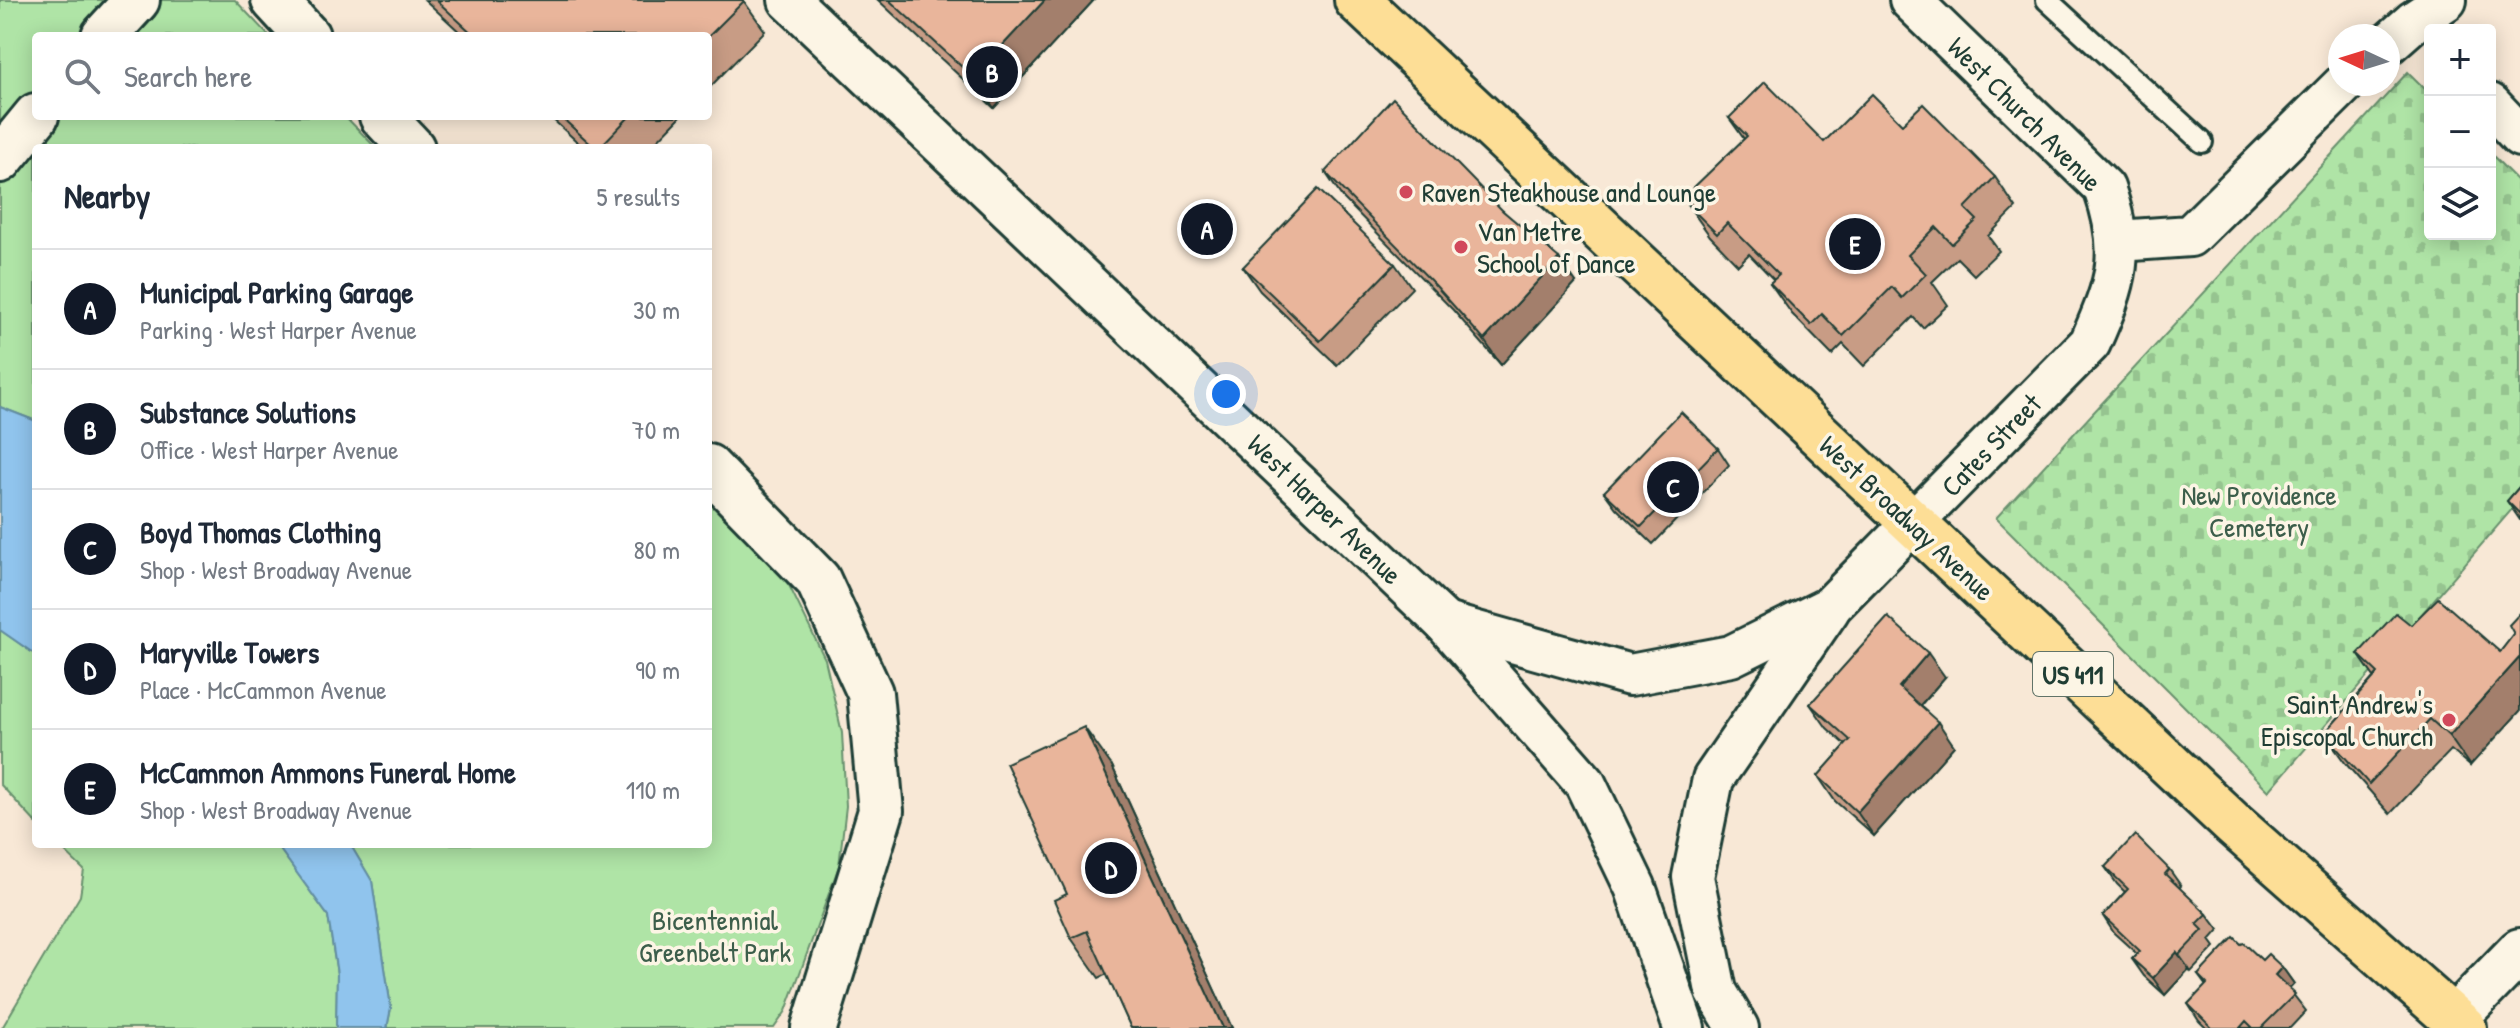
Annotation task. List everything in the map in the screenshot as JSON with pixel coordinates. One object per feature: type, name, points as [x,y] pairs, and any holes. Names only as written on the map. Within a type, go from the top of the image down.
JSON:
[{"type":"main road","name":"West Broadway Avenue","points":[[1357,0],[2234,825],[2460,1026]]},
{"type":"street","points":[[108,32],[137,0]]},
{"type":"street","points":[[274,0],[303,32]]},
{"type":"street","name":"West Harper Avenue","points":[[789,0],[1445,623],[1585,783],[1635,887],[1684,1028]]},
{"type":"street","name":"West Church Avenue","points":[[1910,0],[2104,188],[2113,212],[2118,241]]},
{"type":"street","points":[[2406,26],[2446,0]]},
{"type":"street","points":[[2118,241],[2190,236],[2332,96]]},
{"type":"street","points":[[2496,110],[2520,136]]},
{"type":"street","points":[[0,160],[33,120]]},
{"type":"street","points":[[386,120],[408,144]]},
{"type":"street","name":"Cates Street","points":[[1445,623],[1630,675],[1731,656],[1830,607],[2090,343],[2113,292],[2118,241]]},
{"type":"street","points":[[712,471],[818,580],[870,693],[881,811],[814,1028]]},
{"type":"street","points":[[1738,1028],[1716,991],[1693,877],[1713,779],[1830,607]]},
{"type":"street","points":[[2460,1026],[2520,951]]},
{"type":"lane","points":[[2047,0],[2202,142]]},
{"type":"green space","points":[[0,0],[235,0],[265,32],[32,32],[32,120],[349,120],[372,144],[32,144],[32,419],[0,407]]},
{"type":"green space","name":"New Providence Cemetery","points":[[2408,72],[2424,88],[2424,240],[2496,240],[2496,159],[2520,183],[2520,500],[2269,791],[1996,518],[2386,96],[2400,96],[2400,81]]},
{"type":"green space","name":"Bicentennial Greenbelt Park","points":[[712,502],[787,581],[825,659],[842,733],[846,806],[839,866],[786,1011],[774,1028],[387,1028],[391,1008],[372,881],[352,848],[712,848]]},
{"type":"green space","points":[[0,630],[32,652],[32,819],[0,784]]},
{"type":"green space","points":[[61,848],[279,848],[328,916],[337,974],[336,1028],[2,1028],[80,896],[84,870]]},
{"type":"water","points":[[0,407],[32,419],[32,652],[0,630]]},
{"type":"water","points":[[279,848],[352,848],[372,881],[391,1008],[387,1028],[336,1028],[337,974],[328,916]]},
{"type":"building","points":[[436,0],[744,1],[712,33],[471,32]]},
{"type":"building","points":[[889,0],[1045,0],[973,77]]},
{"type":"building","points":[[1765,82],[1824,142],[1872,94],[1902,124],[1923,104],[1995,177],[1965,208],[1977,220],[1952,244],[1936,227],[1908,255],[1926,274],[1902,298],[1892,287],[1843,336],[1822,314],[1811,325],[1770,283],[1779,275],[1727,223],[1717,234],[1688,205],[1694,200],[1688,193],[1747,136],[1729,118]]},
{"type":"building","points":[[1393,98],[1503,211],[1559,258],[1484,340],[1325,172]]},
{"type":"building","points":[[564,120],[626,120],[603,144],[591,144]]},
{"type":"building","points":[[1318,189],[1395,264],[1320,341],[1243,267]]},
{"type":"building","points":[[1681,412],[1718,448],[1641,527],[1604,492]]},
{"type":"building","points":[[2520,486],[2520,514],[2507,501]]},
{"type":"building","points":[[2438,598],[2500,652],[2514,634],[2509,625],[2520,613],[2520,657],[2449,736],[2430,719],[2369,784],[2324,734],[2378,673],[2358,654],[2396,613],[2411,625]]},
{"type":"building","points":[[1888,617],[1928,653],[1899,687],[1938,722],[1857,812],[1818,776],[1850,740],[1810,704]]},
{"type":"building","points":[[1084,727],[1223,1028],[1131,1028],[1087,931],[1071,938],[1054,900],[1067,894],[1006,763]]},
{"type":"building","points":[[2135,835],[2169,869],[2165,874],[2207,914],[2197,924],[2203,930],[2153,978],[2132,959],[2140,951],[2103,916],[2128,889],[2105,867]]},
{"type":"building","points":[[2234,937],[2262,960],[2268,954],[2282,967],[2275,975],[2295,994],[2261,1028],[2253,1028],[2246,1021],[2240,1028],[2212,1028],[2188,1004],[2207,984],[2198,975]]},
{"type":"place","name":"Substance Solutions","points":[[992,72]]},
{"type":"place","name":"Raven Steakhouse and Lounge","points":[[1406,192]]},
{"type":"place","name":"Municipal Parking Garage","points":[[1207,229]]},
{"type":"place","name":"McCammon Ammons Funeral Home","points":[[1855,244]]},
{"type":"place","name":"Van Metre School of Dance","points":[[1461,247]]},
{"type":"place","name":"Boyd Thomas Clothing","points":[[1673,487]]},
{"type":"place","name":"Saint Andrew's Episcopal Church","points":[[2449,720]]},
{"type":"place","name":"Maryville Towers","points":[[1111,868]]}]
